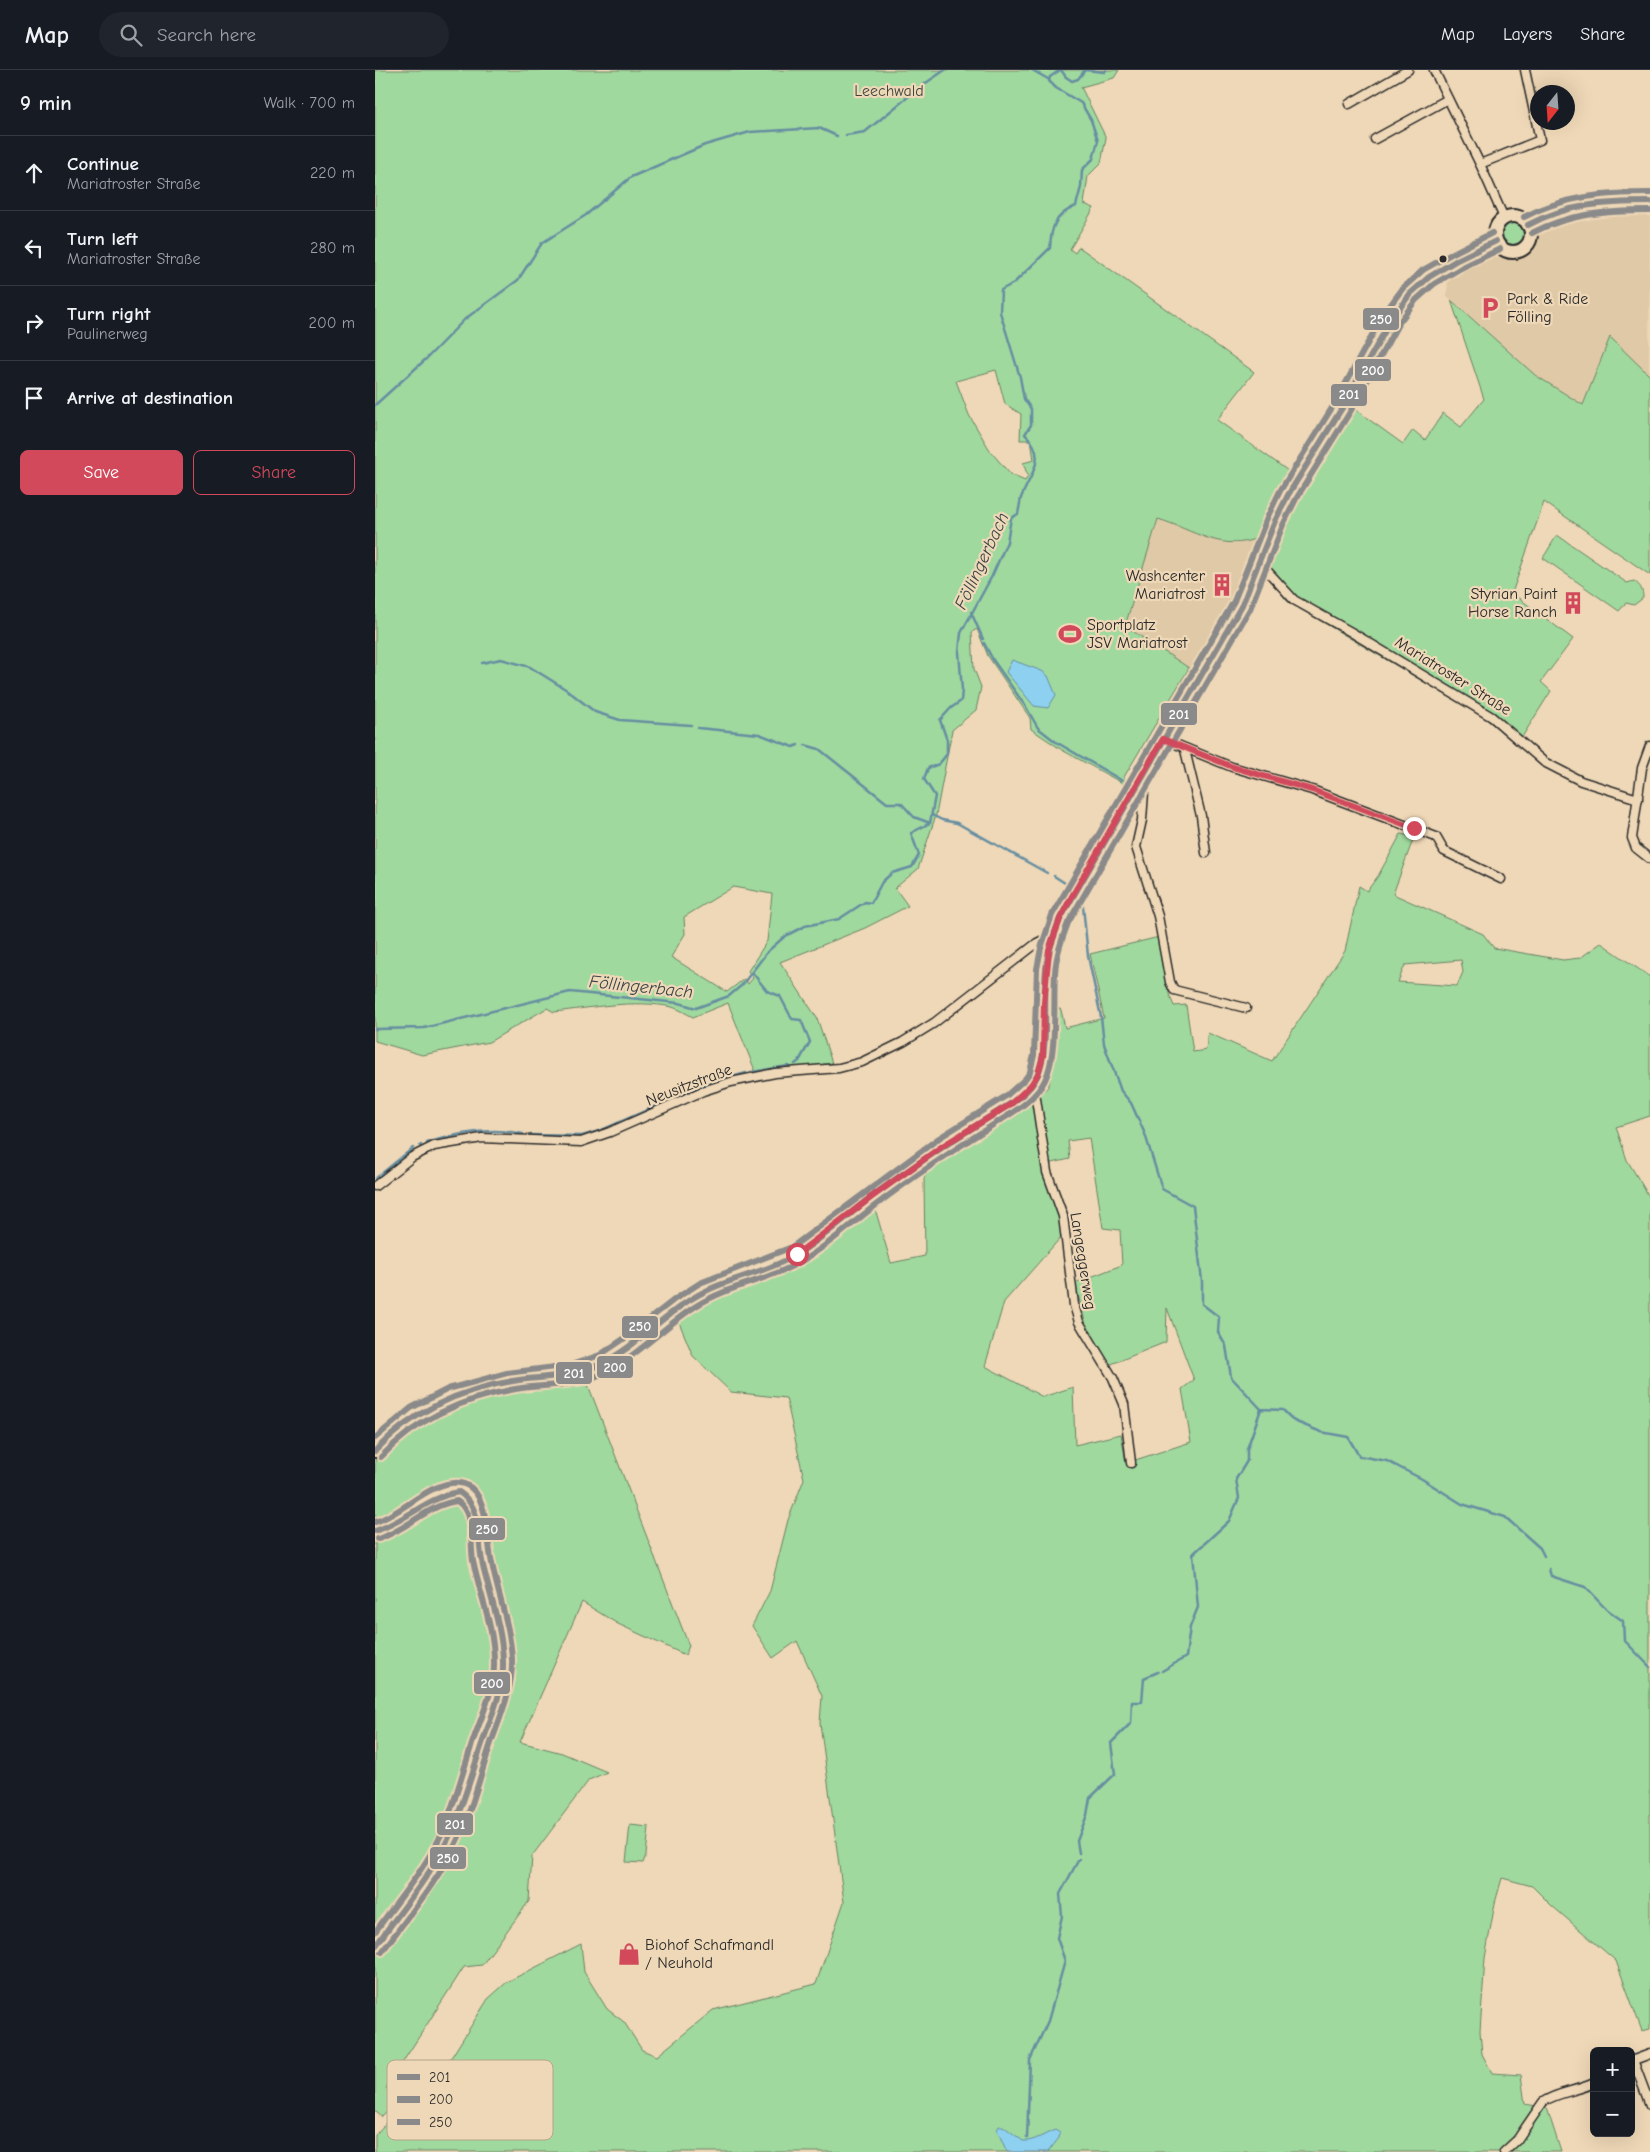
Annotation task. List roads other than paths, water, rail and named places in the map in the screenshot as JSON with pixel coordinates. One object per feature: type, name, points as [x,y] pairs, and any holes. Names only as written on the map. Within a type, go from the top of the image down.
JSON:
[{"type":"main road","points":[[1529,225],[1542,217],[1566,208],[1610,202],[1650,202]]},
{"type":"main road","points":[[1515,216],[1529,225],[1531,231],[1529,243],[1519,251],[1506,251],[1496,241],[1495,228],[1503,218],[1515,216]]},
{"type":"main road","points":[[375,1451],[417,1415],[437,1404],[511,1381],[567,1375],[600,1364],[625,1348],[693,1297],[717,1284],[775,1264],[797,1254],[944,1145],[1011,1104],[1031,1085],[1038,1074],[1043,1056],[1046,970],[1051,942],[1060,919],[1242,605],[1280,510],[1297,478],[1350,396],[1383,334],[1407,297],[1419,284],[1446,266],[1496,241]]},
{"type":"main road","points":[[375,1531],[391,1526],[422,1505],[445,1494],[459,1492],[471,1500],[476,1512],[482,1559],[502,1644],[503,1658],[499,1691],[448,1839],[431,1871],[375,1947]]},
{"type":"street","points":[[1349,104],[1408,70]]},
{"type":"street","points":[[1434,70],[1480,164],[1503,218]]},
{"type":"street","points":[[1480,164],[1540,140],[1525,70]]},
{"type":"street","points":[[1375,139],[1448,99]]},
{"type":"street","name":"Mariatroster Straße","points":[[1260,563],[1294,600],[1493,717],[1544,762],[1581,781],[1638,799]]},
{"type":"street","points":[[1163,739],[1185,750],[1233,767],[1312,790],[1436,837],[1444,851],[1501,879]]},
{"type":"street","points":[[1650,746],[1642,768],[1632,838],[1636,848],[1650,860]]},
{"type":"street","points":[[1185,750],[1201,816],[1206,853]]},
{"type":"street","points":[[1139,782],[1145,792],[1142,820],[1136,847],[1158,916],[1170,982],[1174,990],[1246,1008]]},
{"type":"street","name":"Neusitzstraße","points":[[375,1186],[413,1157],[434,1146],[482,1138],[581,1142],[610,1132],[703,1090],[731,1082],[775,1073],[839,1068],[862,1062],[877,1056],[934,1024],[1037,943],[1043,940],[1051,942]]},
{"type":"street","name":"Langeggerweg","points":[[1031,1085],[1035,1092],[1047,1172],[1063,1216],[1074,1305],[1079,1322],[1113,1378],[1124,1404],[1131,1463]]},
{"type":"street","points":[[1635,2059],[1650,2054]]},
{"type":"street","points":[[1635,2068],[1650,2106]]},
{"type":"street","points":[[1504,2152],[1517,2140],[1548,2099],[1590,2085]]},
{"type":"water","points":[[1012,660],[1042,671],[1048,676],[1056,695],[1048,708],[1034,706],[1006,672]]},
{"type":"water","points":[[999,2126],[1003,2126],[1023,2141],[1035,2139],[1055,2130],[1060,2133],[1059,2138],[1048,2152],[1007,2152],[997,2130]]},
{"type":"waterway","points":[[846,135],[865,132],[920,87],[945,70]]},
{"type":"waterway","points":[[1032,70],[1048,79]]},
{"type":"waterway","name":"Föllingerbach","points":[[375,1029],[424,1028],[570,992],[679,1003],[696,1008],[729,996],[742,985],[768,951],[784,937],[805,926],[839,919],[865,902],[871,903],[882,882],[892,873],[912,867],[919,855],[911,833],[930,823],[935,796],[924,779],[928,768],[939,764],[947,754],[947,740],[940,720],[951,708],[961,701],[959,652],[961,633],[992,576],[1007,542],[1011,518],[1018,514],[1021,498],[1033,474],[1037,458],[1036,451],[1025,434],[1031,425],[1031,409],[1024,399],[1020,377],[1000,312],[1001,290],[1014,283],[1050,248],[1055,222],[1063,213],[1076,206],[1081,187],[1082,170],[1093,159],[1098,141],[1091,120],[1081,103],[1056,88],[1049,81],[1050,77],[1060,70]]},
{"type":"waterway","name":"Föllingerbach","points":[[1061,70],[1072,81],[1078,79],[1085,70],[1104,72],[1106,70]]},
{"type":"waterway","points":[[375,405],[426,359],[465,319],[518,280],[542,243],[586,215],[631,177],[705,145],[750,132],[819,128],[837,136]]},
{"type":"waterway","points":[[971,612],[983,639]]},
{"type":"waterway","points":[[984,643],[993,660],[1026,707],[1038,728],[1056,742],[1121,780]]},
{"type":"waterway","points":[[482,663],[501,659],[530,667],[567,690],[595,712],[620,720],[691,725]]},
{"type":"waterway","points":[[698,728],[759,734],[793,747],[798,745]]},
{"type":"waterway","points":[[805,745],[819,749],[887,803],[901,803],[914,817],[930,823]]},
{"type":"waterway","points":[[932,815],[942,820],[957,823],[1047,873]]},
{"type":"waterway","points":[[1054,876],[1065,883]]},
{"type":"waterway","points":[[1082,896],[1088,956],[1101,1017],[1104,1044],[1121,1091],[1131,1103],[1145,1134],[1162,1189],[1193,1206],[1202,1281],[1202,1304],[1219,1317],[1218,1332],[1226,1346],[1231,1377],[1261,1409],[1283,1410],[1294,1421],[1321,1432],[1348,1437],[1359,1456],[1387,1461],[1422,1479],[1462,1504],[1505,1517],[1540,1548],[1544,1556]]},
{"type":"waterway","points":[[752,972],[767,991],[780,996],[792,1019],[801,1020],[810,1042],[799,1061],[795,1064]]},
{"type":"waterway","points":[[752,1072],[788,1066]]},
{"type":"waterway","points":[[531,1135],[582,1136],[602,1130],[704,1085],[746,1073]]},
{"type":"waterway","points":[[427,1143],[475,1132],[499,1131],[523,1134]]},
{"type":"waterway","points":[[375,1179],[413,1148]]},
{"type":"waterway","points":[[1162,1671],[1186,1657],[1190,1627],[1198,1607],[1193,1554],[1229,1521],[1239,1498],[1236,1479],[1247,1461],[1247,1449],[1261,1409]]},
{"type":"waterway","points":[[1549,1569],[1551,1576],[1585,1587],[1605,1608],[1623,1621],[1624,1640],[1650,1667]]},
{"type":"waterway","points":[[1079,1853],[1077,1841],[1087,1815],[1090,1798],[1115,1774],[1111,1743],[1131,1723],[1132,1702],[1142,1702],[1144,1678],[1158,1672]]},
{"type":"waterway","points":[[1027,2138],[1030,2060],[1048,2021],[1065,1961],[1057,1938],[1062,1916],[1060,1894],[1079,1859]]},
{"type":"place","name":"Park & Ride Fölling","points":[[1490,308]]},
{"type":"place","name":"Washcenter Mariatrost","points":[[1222,585]]},
{"type":"place","name":"Styrian Paint Horse Ranch","points":[[1573,603]]},
{"type":"place","name":"Sportplatz JSV Mariatrost","points":[[1070,634]]},
{"type":"place","name":"Biohof Schafmandl / Neuhold","points":[[629,1954]]},
{"type":"park label","name":"Leechwald","points":[[889,91]]}]
